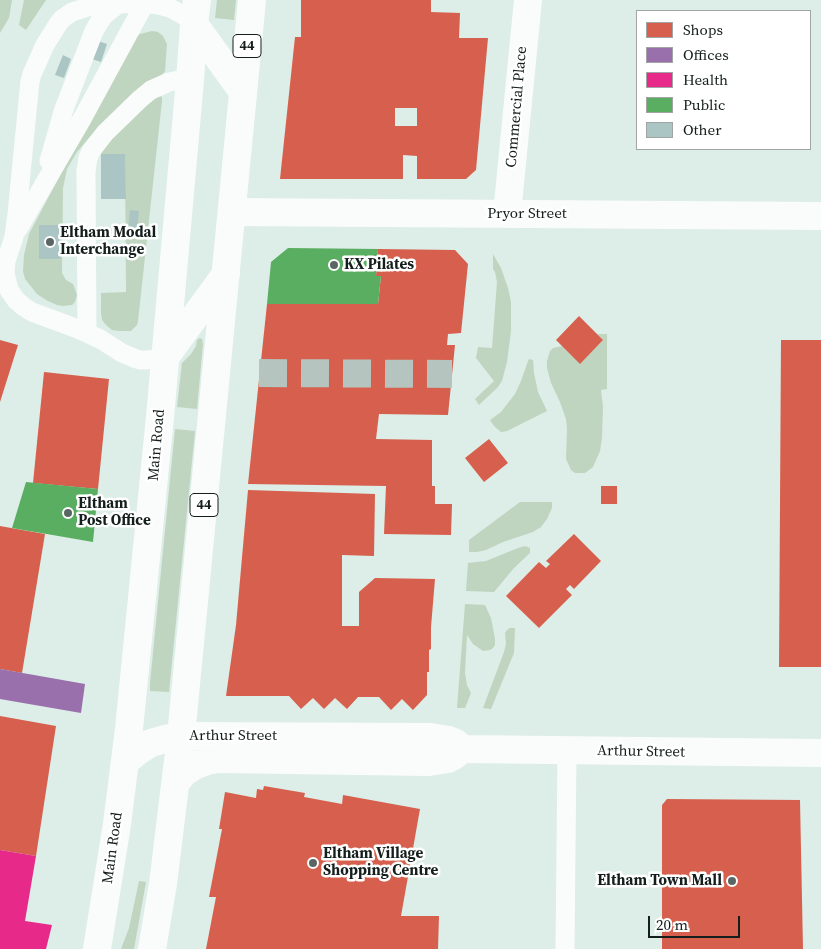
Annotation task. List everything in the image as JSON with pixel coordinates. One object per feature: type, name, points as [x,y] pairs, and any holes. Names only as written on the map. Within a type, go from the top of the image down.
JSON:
[{"type":"main road","name":"44","points":[[152,949],[163,884],[181,736],[252,0]]},
{"type":"main road","name":"Commercial Place","points":[[507,214],[528,0]]},
{"type":"main road","points":[[196,12],[242,92]]},
{"type":"main road","name":"Main Road","points":[[98,949],[125,762],[158,442],[196,12]]},
{"type":"main road","name":"Pryor Street","points":[[232,212],[821,216]]},
{"type":"main road","points":[[165,357],[226,274]]},
{"type":"main road","name":"Arthur Street","points":[[125,762],[138,751],[152,743],[181,736],[431,737],[449,740],[456,743],[462,749]]},
{"type":"main road","name":"Arthur Street","points":[[176,782],[184,772],[196,765],[218,759],[429,762],[448,759],[462,749],[821,753]]},
{"type":"lane","points":[[145,3],[82,119],[14,237],[5,267],[5,292],[32,312],[87,333],[134,358],[147,360],[165,357]]},
{"type":"lane","points":[[14,237],[28,90],[32,74],[50,34],[62,19],[72,12],[88,7],[145,3],[170,8],[183,16],[196,12]]},
{"type":"lane","points":[[40,191],[64,109],[94,30],[103,16],[117,5]]},
{"type":"lane","points":[[87,333],[86,171],[88,158],[105,133],[151,90],[169,82],[190,80]]},
{"type":"lane","points":[[564,949],[567,751]]},
{"type":"green space","points":[[0,0],[12,0],[9,18],[0,33]]},
{"type":"green space","points":[[24,0],[46,0],[26,30],[19,25]]},
{"type":"green space","points":[[217,0],[236,0],[234,20],[215,18]]},
{"type":"green space","points":[[152,31],[158,32],[163,36],[167,44],[165,71],[104,122],[77,152],[67,169],[63,188],[62,273],[66,280],[73,284],[77,295],[72,305],[57,305],[37,294],[25,279],[23,271],[24,255],[29,234],[125,53],[136,37]]},
{"type":"green space","points":[[160,96],[162,101],[138,321],[131,331],[112,330],[102,320],[101,293],[126,292],[125,155],[101,154],[101,149],[147,102]]},
{"type":"green space","points":[[493,254],[501,268],[508,288],[511,302],[511,331],[507,362],[502,381],[479,405],[475,399],[494,381],[476,358],[478,347],[492,348],[497,282],[493,269]]},
{"type":"green space","points":[[597,334],[607,334],[607,389],[601,390],[603,407],[600,451],[593,467],[585,473],[575,473],[571,470],[566,459],[566,419],[551,383],[547,361],[553,348],[562,346],[580,363],[603,340]]},
{"type":"green space","points":[[200,338],[203,344],[197,409],[177,407],[182,363],[191,354],[197,340]]},
{"type":"green space","points":[[529,359],[533,360],[538,392],[547,411],[507,431],[501,432],[490,420],[501,412],[515,394]]},
{"type":"green space","points":[[175,429],[195,431],[169,692],[150,691],[150,683]]},
{"type":"green space","points":[[520,502],[552,502],[552,508],[541,527],[533,532],[486,550],[469,552],[469,540]]},
{"type":"green space","points":[[525,546],[530,548],[530,553],[514,568],[494,592],[466,591],[468,563],[486,561]]},
{"type":"green space","points":[[465,604],[485,605],[491,618],[495,645],[490,650],[483,651],[473,644],[467,635],[465,673],[467,685],[471,693],[465,708],[457,708]]},
{"type":"green space","points":[[510,628],[515,628],[514,653],[491,709],[483,708],[504,652],[506,644],[505,633]]},
{"type":"green space","points":[[139,881],[146,882],[134,949],[121,949],[129,928]]},
{"type":"building: Shops","points":[[301,0],[431,0],[431,12],[460,13],[459,38],[488,38],[476,170],[466,179],[417,179],[417,156],[403,155],[403,179],[280,179],[295,37],[301,37]],"holes":[[[395,108],[417,108],[417,126],[395,126]]]},
{"type":"building: Shops","points":[[378,249],[455,250],[468,264],[461,333],[448,334],[447,345],[455,345],[448,415],[379,414],[376,439],[432,440],[432,486],[435,486],[435,504],[452,504],[451,535],[384,534],[386,486],[248,484],[267,304],[378,304],[381,276],[376,276]]},
{"type":"building: Shops","points":[[579,316],[603,340],[580,364],[556,340]]},
{"type":"building: Shops","points":[[0,340],[18,345],[0,402]]},
{"type":"building: Shops","points":[[781,340],[821,340],[821,667],[779,667]]},
{"type":"building: Shops","points":[[44,372],[109,379],[98,489],[33,483]]},
{"type":"building: Shops","points":[[489,439],[508,463],[484,482],[465,458]]},
{"type":"building: Shops","points":[[601,486],[617,486],[617,504],[601,504]]},
{"type":"building: Shops","points":[[248,490],[375,494],[374,556],[342,555],[342,626],[359,626],[359,592],[375,578],[435,579],[431,649],[429,650],[429,672],[427,672],[427,695],[413,710],[402,699],[391,710],[379,697],[358,697],[347,709],[335,698],[324,709],[313,698],[301,709],[289,696],[226,696],[236,625]]},
{"type":"building: Shops","points":[[0,526],[45,534],[22,673],[0,669]]},
{"type":"building: Shops","points":[[574,534],[601,561],[574,589],[570,585],[566,589],[572,595],[539,628],[506,596],[539,562],[546,568],[550,564],[546,561]]},
{"type":"building: Shops","points":[[0,716],[56,726],[36,856],[0,850]]},
{"type":"building: Shops","name":"Eltham Village Shopping Centre","points":[[264,786],[305,793],[304,797],[342,804],[343,795],[420,809],[401,916],[439,916],[438,949],[206,949],[216,897],[209,897],[222,829],[219,829],[225,792],[256,798],[257,789],[263,790]]},
{"type":"building: Shops","name":"Eltham Town Mall","points":[[667,799],[800,800],[803,949],[662,949],[662,805]]},
{"type":"building: Offices","points":[[0,669],[85,684],[81,713],[0,699]]},
{"type":"building: Health","points":[[0,850],[36,856],[25,921],[52,925],[46,949],[0,949]]},
{"type":"building: Public","points":[[288,248],[378,249],[376,276],[381,276],[378,304],[267,304],[271,262]]},
{"type":"building: Public","points":[[26,482],[98,489],[93,542],[12,528]]},
{"type":"building: Other","points":[[98,41],[107,44],[101,62],[92,59]]},
{"type":"building: Other","points":[[63,55],[71,59],[64,78],[55,75]]},
{"type":"building: Other","points":[[101,154],[125,154],[126,199],[101,199]]},
{"type":"building: Other","points":[[130,210],[139,211],[137,230],[128,229]]},
{"type":"building: Other","name":"Eltham Modal Interchange","points":[[39,225],[61,225],[61,259],[39,259]]},
{"type":"tunnel","points":[[259,373],[452,374]]},
{"type":"place","name":"Eltham Modal Interchange","points":[[50,242]]},
{"type":"place","name":"KX Pilates","points":[[334,265]]},
{"type":"place","name":"Eltham Post Office","points":[[68,513]]},
{"type":"place","name":"Eltham Village Shopping Centre","points":[[313,863]]},
{"type":"place","name":"Eltham Town Mall","points":[[732,881]]}]
